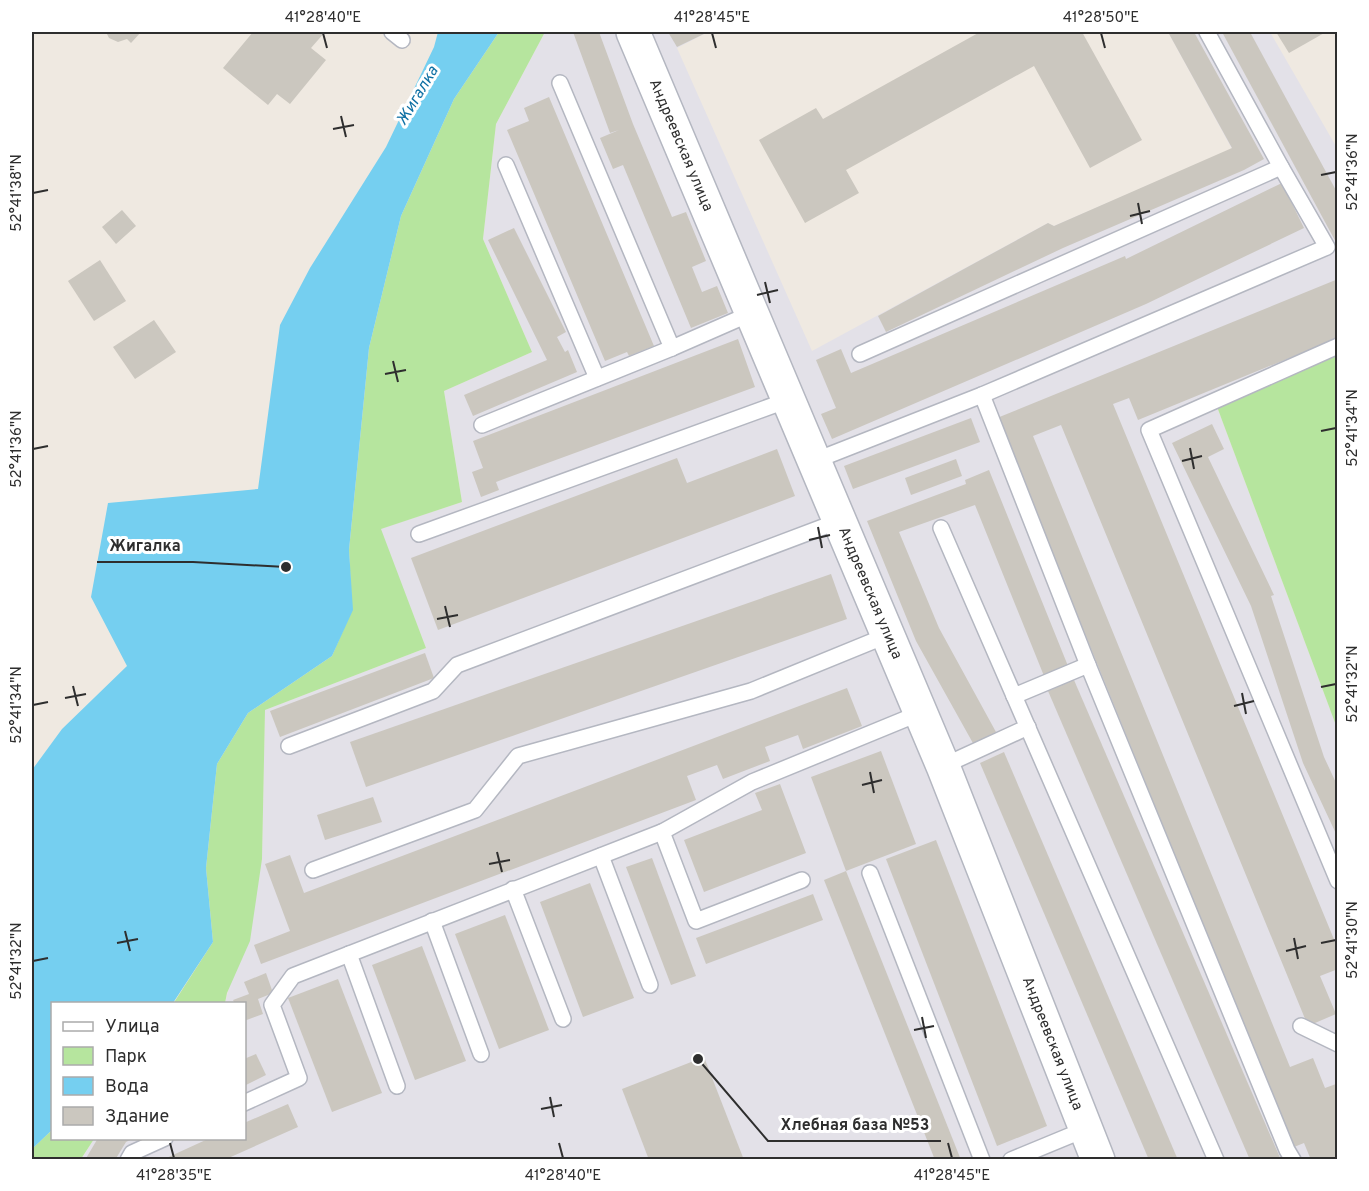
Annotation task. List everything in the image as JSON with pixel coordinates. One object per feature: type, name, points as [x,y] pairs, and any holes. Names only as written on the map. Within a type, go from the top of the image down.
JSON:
[{"type":"street","name":"Андреевская улица","points":[[633,32],[943,766],[1098,1160]]},
{"type":"lane","points":[[814,461],[982,395],[1327,247],[1207,32]]},
{"type":"lane","points":[[560,83],[672,348]]},
{"type":"lane","points":[[506,165],[597,378]]},
{"type":"lane","points":[[860,354],[1281,168]]},
{"type":"lane","points":[[482,425],[752,313]]},
{"type":"lane","points":[[1338,346],[1149,430],[1338,880]]},
{"type":"lane","points":[[982,395],[1088,665],[1293,1160]]},
{"type":"lane","points":[[419,534],[788,400]]},
{"type":"lane","points":[[289,746],[433,691],[457,665],[840,521]]},
{"type":"lane","points":[[941,528],[1216,1160]]},
{"type":"lane","points":[[314,870],[475,810],[518,756],[751,691],[888,635]]},
{"type":"lane","points":[[1014,696],[1088,665]]},
{"type":"lane","points":[[246,1102],[300,1078],[272,1005],[293,976],[662,832],[752,782],[921,713]]},
{"type":"lane","points":[[943,766],[1028,727]]},
{"type":"lane","points":[[662,832],[696,921],[802,880]]},
{"type":"lane","points":[[601,856],[650,985]]},
{"type":"lane","points":[[870,873],[982,1160]]},
{"type":"lane","points":[[513,889],[563,1018]]},
{"type":"lane","points":[[432,921],[481,1054]]},
{"type":"lane","points":[[349,954],[397,1086]]},
{"type":"lane","points":[[1301,1026],[1338,1044]]},
{"type":"lane","points":[[1011,1160],[1086,1129]]},
{"type":"lane","points":[[128,1160],[132,1153],[161,1140]]},
{"type":"shaded area","points":[[545,32],[708,32],[677,48],[812,351],[1048,223],[1054,226],[1232,149],[1168,32],[1270,32],[1337,148],[1337,343],[1213,396],[1337,728],[1337,1159],[81,1160],[93,1140],[246,1140],[246,1002],[225,1002],[262,859],[265,710],[426,648],[380,529],[462,502],[444,391],[532,352],[483,239],[496,124]]},
{"type":"green space","points":[[499,32],[545,32],[496,124],[483,239],[532,352],[444,391],[462,502],[381,529],[426,648],[265,710],[262,859],[250,941],[225,1002],[174,1002],[213,942],[206,868],[217,764],[248,713],[332,656],[352,610],[349,550],[369,348],[401,216],[454,99]]},
{"type":"green space","points":[[1337,343],[1337,728],[1213,396]]},
{"type":"green space","points":[[51,1131],[51,1140],[93,1140],[81,1159],[32,1159],[32,1149]]},
{"type":"water","points":[[438,32],[499,32],[454,99],[401,216],[369,348],[349,550],[353,610],[332,656],[248,713],[217,764],[206,868],[213,942],[174,1002],[51,1002],[51,1131],[32,1149],[32,770],[62,729],[127,666],[91,597],[108,503],[258,489],[280,325],[310,268],[386,147],[434,47]]},
{"type":"building","points":[[106,32],[141,32],[131,43],[127,39],[118,42],[109,38]]},
{"type":"building","points":[[253,32],[325,32],[311,48],[326,60],[290,104],[277,94],[268,105],[223,68]]},
{"type":"building","points":[[573,32],[599,32],[633,124],[672,217],[686,212],[706,261],[692,267],[702,292],[717,286],[728,313],[691,328],[623,165],[613,169],[600,138],[619,130],[610,133]]},
{"type":"building","points":[[668,32],[708,32],[677,47]]},
{"type":"building","points":[[980,32],[1082,32],[1142,140],[1090,168],[1034,66],[846,170],[859,193],[805,223],[759,140],[816,108],[823,119]]},
{"type":"building","points":[[1168,32],[1194,32],[1264,159],[1244,170],[1063,248],[886,332],[878,316],[1048,223],[1054,226],[1232,148]]},
{"type":"building","points":[[1222,32],[1250,32],[1338,194],[1338,246]]},
{"type":"building","points":[[1276,32],[1326,32],[1289,53]]},
{"type":"building","points":[[549,97],[654,346],[629,356],[627,352],[605,361],[507,130],[529,121],[524,108]]},
{"type":"building","points":[[1282,183],[1304,228],[1146,304],[832,439],[821,414],[836,408],[816,360],[841,349],[851,373],[1125,256],[1126,259]]},
{"type":"building","points":[[122,210],[136,226],[116,244],[102,227]]},
{"type":"building","points":[[514,228],[566,332],[557,337],[565,352],[568,350],[577,372],[473,416],[464,395],[547,360],[488,240]]},
{"type":"building","points":[[100,260],[126,301],[94,321],[68,281]]},
{"type":"building","points":[[1338,279],[1338,338],[1138,420],[1129,398],[1113,404],[1338,949],[1338,969],[1320,976],[1336,1014],[1308,1026],[1061,425],[1033,436],[1290,1067],[1313,1058],[1325,1088],[1336,1084],[1338,1089],[1338,1160],[1311,1160],[1304,1143],[1294,1147],[997,418]]},
{"type":"building","points":[[154,320],[176,352],[135,379],[113,347]]},
{"type":"building","points":[[738,339],[755,387],[496,482],[499,490],[481,497],[472,472],[483,468],[473,441]]},
{"type":"building","points":[[971,418],[980,442],[853,489],[844,466]]},
{"type":"building","points":[[1212,424],[1224,449],[1208,457],[1274,595],[1271,596],[1324,757],[1338,787],[1338,838],[1303,763],[1251,606],[1172,443]]},
{"type":"building","points":[[777,449],[795,496],[438,630],[411,558],[677,458],[687,483]]},
{"type":"building","points":[[956,459],[962,476],[911,495],[905,478]]},
{"type":"building","points":[[989,470],[1068,666],[1044,676],[975,505],[899,532],[939,628],[996,732],[974,745],[916,641],[867,521],[966,484],[965,480]]},
{"type":"building","points":[[831,574],[847,619],[366,787],[350,742]]},
{"type":"building","points":[[425,653],[434,678],[280,737],[270,711]]},
{"type":"building","points":[[1074,680],[1281,1160],[1250,1160],[1048,691]]},
{"type":"building","points":[[847,688],[862,726],[803,749],[798,735],[765,747],[770,761],[723,779],[717,765],[687,776],[696,800],[261,964],[254,945],[290,931],[265,864],[290,855],[304,893]]},
{"type":"building","points":[[881,751],[916,844],[846,871],[811,777]]},
{"type":"building","points":[[1004,752],[1178,1160],[1149,1160],[980,763]]},
{"type":"building","points":[[780,784],[806,853],[704,892],[684,840],[762,810],[755,793]]},
{"type":"building","points":[[373,797],[382,822],[325,840],[317,815]]},
{"type":"building","points":[[936,840],[1047,1126],[997,1146],[886,859]]},
{"type":"building","points":[[652,858],[696,976],[671,985],[626,867]]},
{"type":"building","points":[[846,871],[961,1160],[935,1160],[824,880]]},
{"type":"building","points":[[590,883],[634,998],[583,1017],[540,902]]},
{"type":"building","points":[[813,894],[823,920],[706,964],[696,938]]},
{"type":"building","points":[[505,915],[549,1030],[499,1049],[455,934]]},
{"type":"building","points":[[422,946],[466,1061],[415,1080],[372,965]]},
{"type":"building","points":[[266,973],[273,993],[258,999],[263,1014],[246,1020],[246,1002],[234,1002],[233,1000],[249,994],[244,982]]},
{"type":"building","points":[[338,979],[382,1093],[332,1112],[288,998]]},
{"type":"building","points":[[256,1054],[266,1075],[246,1085],[246,1058]]},
{"type":"building","points":[[704,1057],[744,1160],[649,1160],[622,1089]]},
{"type":"building","points":[[288,1104],[298,1127],[224,1160],[162,1160],[206,1140],[246,1140],[246,1122]]},
{"type":"building","points":[[97,1140],[130,1140],[126,1142],[115,1160],[85,1160]]},
{"type":"place","name":"Жигалка","points":[[286,567]]},
{"type":"place","name":"Хлебная база №53","points":[[698,1059]]}]
